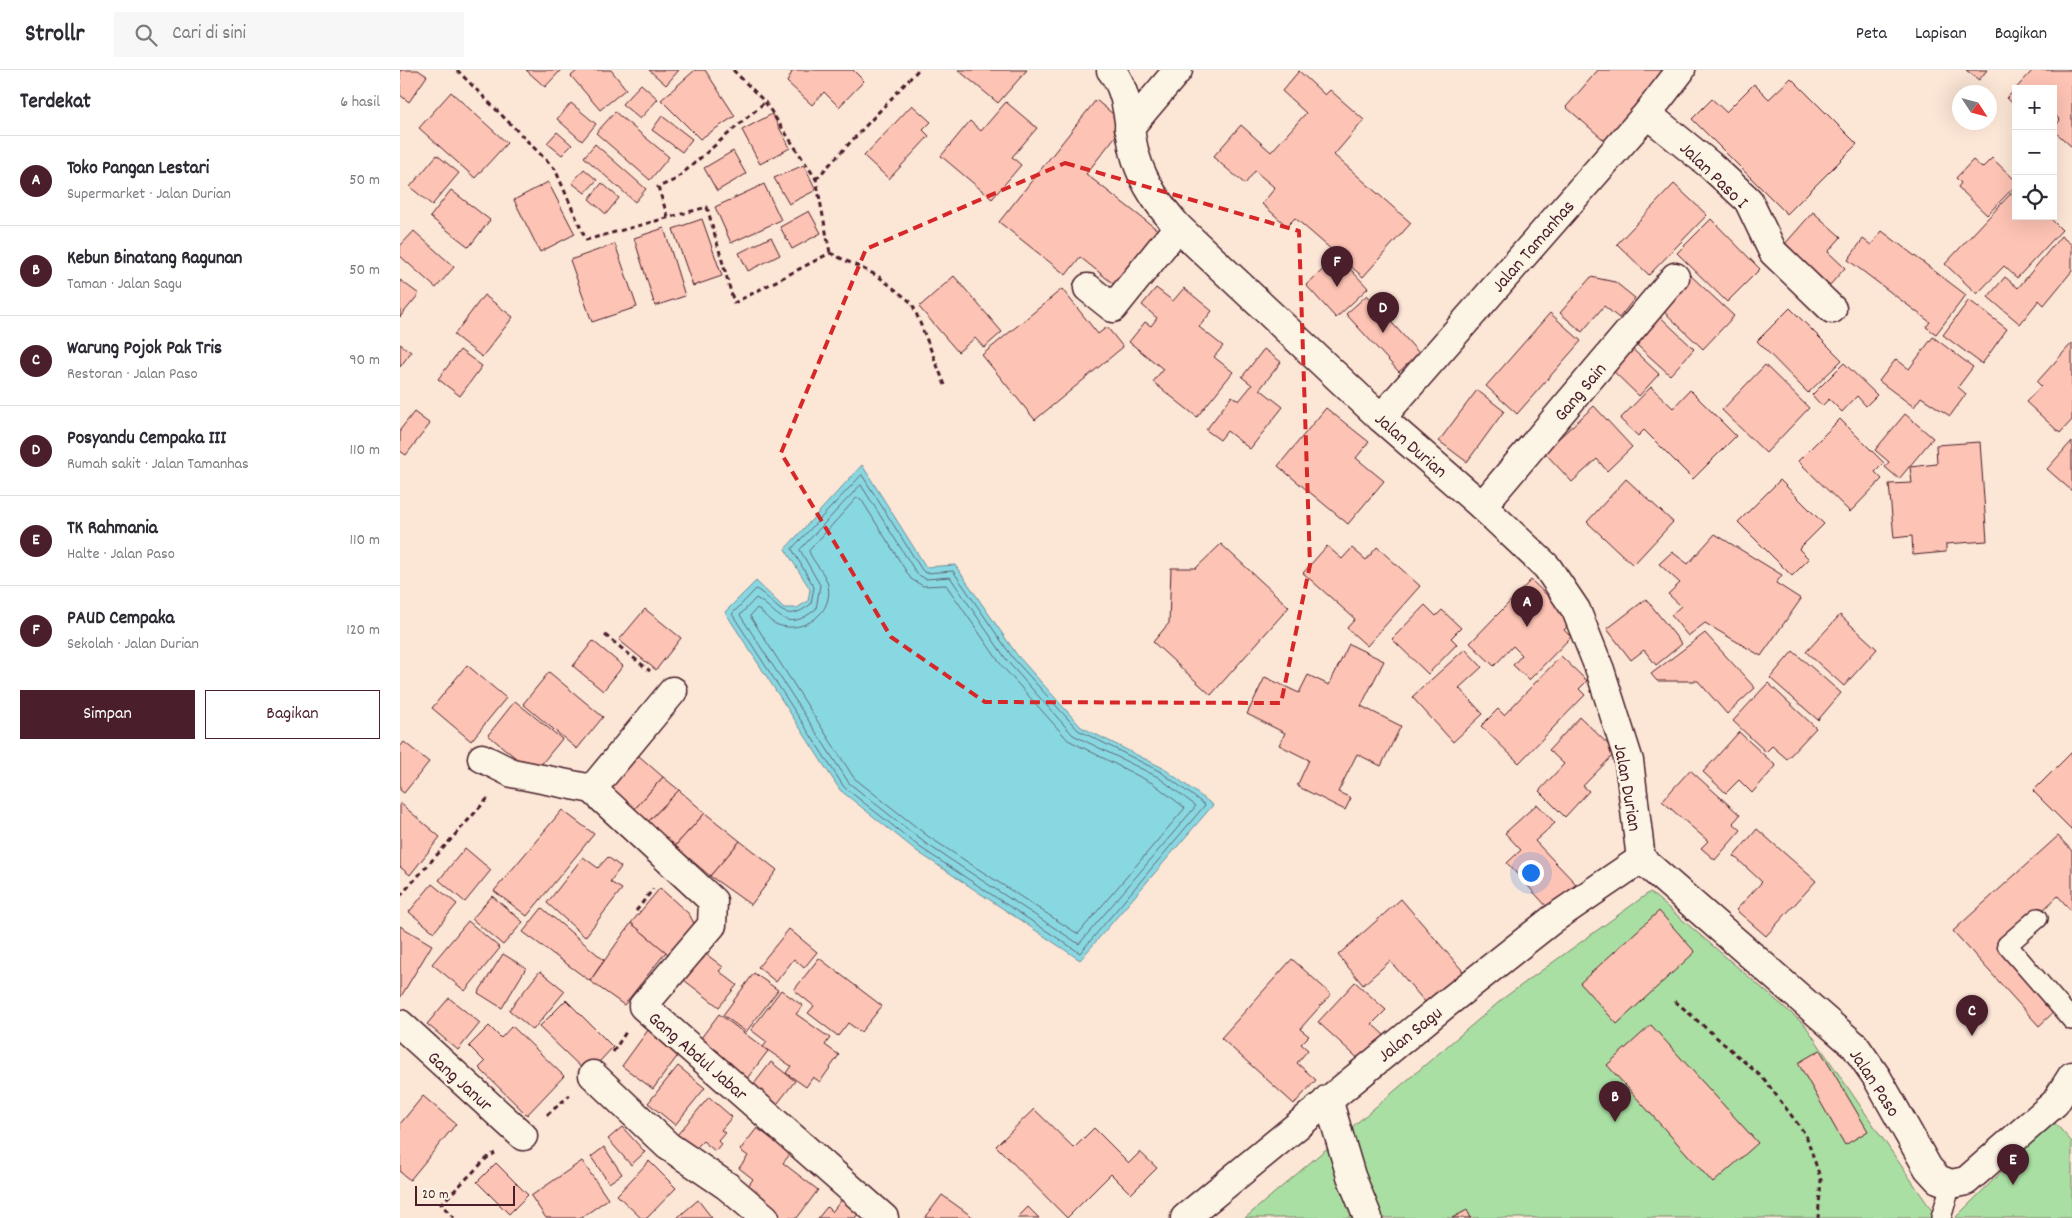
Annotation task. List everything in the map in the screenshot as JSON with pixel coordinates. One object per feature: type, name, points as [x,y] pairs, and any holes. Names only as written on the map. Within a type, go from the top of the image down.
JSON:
[{"type":"street","name":"Jalan Durian","points":[[1111,70],[1118,78],[1125,101],[1136,159],[1154,199],[1178,227],[1381,418],[1482,506],[1547,567],[1576,610],[1600,670],[1629,761],[1641,859]]},
{"type":"street","points":[[1129,128],[1178,70]]},
{"type":"street","name":"Jalan Tamanhas","points":[[1381,418],[1647,114],[1681,70]]},
{"type":"street","name":"Jalan Paso I","points":[[1647,114],[1710,165],[1748,200],[1773,252],[1832,310]]},
{"type":"street","points":[[1088,288],[1113,308],[1178,227]]},
{"type":"street","name":"Gang Sain","points":[[1482,506],[1675,277]]},
{"type":"street","points":[[482,758],[512,773],[592,789],[673,691]]},
{"type":"street","name":"Gang Abdul Jabar","points":[[592,789],[713,901],[712,925],[643,1006],[884,1218]]},
{"type":"street","name":"Jalan Sagu","points":[[1185,1218],[1328,1099],[1553,919],[1641,859]]},
{"type":"street","name":"Jalan Paso","points":[[1641,859],[1855,1046],[1876,1076],[1928,1168],[1938,1179],[1951,1184]]},
{"type":"street","name":"Gang Janur","points":[[400,1024],[523,1136]]},
{"type":"street","points":[[601,1067],[668,1146],[727,1186],[765,1218]]},
{"type":"street","points":[[1951,1184],[1966,1181],[2063,1110],[2072,1076]]},
{"type":"street","points":[[1328,1099],[1351,1176],[1368,1218]]},
{"type":"lane","points":[[2038,918],[2007,945],[2072,1020]]},
{"type":"lane","points":[[1941,1218],[1951,1184]]},
{"type":"path","points":[[457,70],[555,169],[586,240],[706,207],[734,303],[830,253]]},
{"type":"path","points":[[734,70],[765,102],[816,179],[830,253]]},
{"type":"path","points":[[816,179],[918,70]]},
{"type":"path","points":[[668,217],[658,187],[675,180],[765,102]]},
{"type":"path","points":[[830,253],[878,276],[912,303],[945,385]]},
{"type":"path","points":[[606,635],[673,691]]},
{"type":"path","points":[[400,896],[512,773]]},
{"type":"path","points":[[1676,1001],[1764,1079],[1806,1135],[1821,1180],[1818,1218]]},
{"type":"path","points":[[601,1067],[643,1006]]},
{"type":"path","points":[[441,1204],[454,1218]]},
{"type":"highlighted area","points":[[1065,163],[1299,231],[1310,565],[1281,703],[985,702],[891,637],[781,453],[866,249]]},
{"type":"green space","points":[[1650,892],[1805,1025],[1937,1218],[1245,1218],[1505,997]]},
{"type":"green space","points":[[2053,1121],[2072,1142],[2072,1218],[1955,1218]]},
{"type":"water","points":[[862,465],[926,567],[955,565],[1017,655],[1081,727],[1163,768],[1213,805],[1080,960],[918,852],[840,790],[725,612],[756,581],[784,608],[797,608],[808,601],[810,589],[785,549]]},
{"type":"building","points":[[400,70],[418,70],[427,76],[409,102],[400,95]]},
{"type":"building","points":[[526,70],[561,70],[545,87]]},
{"type":"building","points":[[578,70],[611,70],[626,89],[600,110],[571,76]]},
{"type":"building","points":[[649,70],[679,70],[666,85]]},
{"type":"building","points":[[695,70],[705,70],[735,116],[700,139],[661,100]]},
{"type":"building","points":[[789,70],[853,70],[864,81],[839,107],[824,92],[812,105],[787,82],[792,72]]},
{"type":"building","points":[[958,70],[1027,70],[998,103]]},
{"type":"building","points":[[1598,70],[1667,70],[1605,141],[1566,107]]},
{"type":"building","points":[[1966,70],[1987,70],[1979,80]]},
{"type":"building","points":[[2033,70],[2072,70],[2072,147],[2057,134],[2057,124],[2060,120],[2057,117],[2057,85],[2019,85]]},
{"type":"building","points":[[1299,71],[1325,95],[1330,90],[1364,120],[1334,155],[1411,223],[1363,277],[1295,218],[1287,226],[1262,204],[1275,188],[1255,171],[1245,184],[1213,157],[1241,125],[1271,152],[1306,113],[1282,91]]},
{"type":"building","points":[[1791,78],[1857,144],[1787,214],[1692,119],[1712,99],[1726,112],[1754,84],[1769,99]]},
{"type":"building","points":[[641,84],[658,99],[640,119],[622,104]]},
{"type":"building","points":[[451,92],[507,143],[475,178],[419,128]]},
{"type":"building","points":[[2012,93],[2012,103],[2007,98]]},
{"type":"building","points":[[1096,100],[1125,124],[1086,174],[1164,235],[1121,290],[1080,257],[1066,275],[999,222]]},
{"type":"building","points":[[1006,102],[1037,128],[1012,157],[1021,165],[992,199],[941,156],[970,121],[981,131]]},
{"type":"building","points":[[571,103],[596,124],[582,141],[557,119]]},
{"type":"building","points":[[912,105],[931,122],[923,130],[929,136],[889,179],[864,156]]},
{"type":"building","points":[[615,112],[669,157],[650,180],[596,133]]},
{"type":"building","points":[[772,114],[790,148],[760,164],[742,130]]},
{"type":"building","points":[[662,116],[692,139],[682,152],[652,130]]},
{"type":"building","points":[[557,132],[572,145],[562,155],[547,143]]},
{"type":"building","points":[[595,144],[646,189],[635,202],[584,157]]},
{"type":"building","points":[[733,151],[746,174],[717,191],[704,168]]},
{"type":"building","points":[[437,155],[459,173],[432,205],[410,187]]},
{"type":"building","points":[[1992,158],[2012,177],[2012,189],[1987,215],[1958,187],[1961,183],[1956,178],[1973,160],[1982,168]]},
{"type":"building","points":[[804,165],[816,190],[789,204],[774,178]]},
{"type":"building","points":[[584,169],[597,180],[585,193],[572,183]]},
{"type":"building","points":[[548,182],[575,234],[540,252],[514,200]]},
{"type":"building","points":[[602,183],[619,198],[606,214],[589,199]]},
{"type":"building","points":[[764,184],[781,220],[731,243],[715,207]]},
{"type":"building","points":[[1674,184],[1707,215],[1649,275],[1617,244]]},
{"type":"building","points":[[451,190],[490,220],[469,247],[430,217]]},
{"type":"building","points":[[2012,192],[2012,220],[2052,220],[2062,230],[2017,278],[2004,266],[1977,294],[1945,264]]},
{"type":"building","points":[[809,211],[821,233],[792,249],[780,227]]},
{"type":"building","points":[[1813,212],[1841,237],[1828,252],[1845,268],[1829,286],[1784,245]]},
{"type":"building","points":[[702,219],[722,276],[693,286],[673,229]]},
{"type":"building","points":[[1711,219],[1760,269],[1727,302],[1677,253]]},
{"type":"building","points":[[664,228],[685,296],[655,306],[634,238]]},
{"type":"building","points":[[414,231],[454,267],[436,288],[400,256],[400,246]]},
{"type":"building","points":[[1882,231],[1966,295],[1936,334],[1926,327],[1930,322],[1848,260],[1863,239],[1871,245]]},
{"type":"building","points":[[2061,236],[2072,245],[2072,271],[2044,305],[2039,300],[2020,324],[1988,297],[2005,277],[2018,288]]},
{"type":"building","points":[[771,237],[780,255],[748,271],[739,253]]},
{"type":"building","points":[[615,244],[637,307],[592,322],[570,260]]},
{"type":"building","points":[[1338,256],[1368,288],[1336,318],[1306,285]]},
{"type":"building","points":[[1689,274],[1734,316],[1703,349],[1658,306]]},
{"type":"building","points":[[954,276],[1002,332],[984,348],[975,338],[958,352],[919,307]]},
{"type":"building","points":[[1591,277],[1615,282],[1635,298],[1619,318],[1604,306],[1582,332],[1560,313]]},
{"type":"building","points":[[400,280],[419,294],[400,317]]},
{"type":"building","points":[[1156,288],[1173,301],[1184,288],[1212,311],[1199,327],[1223,346],[1214,357],[1233,372],[1197,417],[1153,382],[1163,369],[1129,342],[1145,322],[1151,326],[1157,318],[1142,305]]},
{"type":"building","points":[[1062,289],[1098,334],[1107,327],[1123,347],[1035,420],[982,355]]},
{"type":"building","points":[[484,295],[513,317],[482,357],[454,335]]},
{"type":"building","points":[[1367,295],[1419,353],[1399,372],[1346,314]]},
{"type":"building","points":[[1969,300],[2007,329],[1982,364],[1943,335]]},
{"type":"building","points":[[1790,308],[1842,360],[1808,393],[1757,341]]},
{"type":"building","points":[[1653,310],[1694,349],[1670,375],[1628,337]]},
{"type":"building","points":[[1550,313],[1581,341],[1517,414],[1486,386]]},
{"type":"building","points":[[1933,337],[1973,367],[1958,387],[1966,394],[1950,416],[1921,397],[1914,407],[1879,381],[1896,359],[1909,369]]},
{"type":"building","points":[[2072,343],[2072,420],[2060,433],[2026,402],[2041,386],[2037,382]]},
{"type":"building","points":[[400,344],[411,352],[400,367]]},
{"type":"building","points":[[1627,344],[1659,374],[1639,396],[1607,365]]},
{"type":"building","points":[[1264,349],[1281,362],[1260,389],[1283,407],[1250,449],[1227,431],[1220,440],[1206,430],[1232,396],[1239,401],[1252,385],[1242,377]]},
{"type":"building","points":[[460,350],[482,366],[460,396],[438,379]]},
{"type":"building","points":[[1844,363],[1877,395],[1866,406],[1857,396],[1842,412],[1829,399],[1822,406],[1812,395]]},
{"type":"building","points":[[1765,365],[1809,408],[1766,453],[1722,410]]},
{"type":"building","points":[[1651,387],[1673,408],[1690,390],[1736,436],[1693,479],[1644,430],[1638,436],[1620,419]]},
{"type":"building","points":[[1477,390],[1504,411],[1467,462],[1439,441]]},
{"type":"building","points":[[1594,406],[1632,447],[1607,471],[1597,459],[1572,482],[1544,452]]},
{"type":"building","points":[[1326,408],[1369,442],[1356,458],[1384,481],[1348,524],[1278,466]]},
{"type":"building","points":[[414,412],[430,424],[406,455],[400,451],[400,430]]},
{"type":"building","points":[[1905,414],[1933,438],[1899,479],[1885,467],[1889,462],[1875,450]]},
{"type":"building","points":[[1840,419],[1884,463],[1875,472],[1882,479],[1850,512],[1798,461]]},
{"type":"building","points":[[2072,441],[2072,491],[2047,469]]},
{"type":"building","points":[[1980,442],[1987,541],[1946,544],[1946,552],[1913,555],[1912,536],[1894,538],[1889,484],[1912,483],[1910,467],[1937,464],[1936,445]]},
{"type":"building","points":[[1626,479],[1673,522],[1633,565],[1587,522]]},
{"type":"building","points":[[1780,480],[1824,524],[1799,549],[1809,559],[1792,576],[1738,522]]},
{"type":"building","points":[[1715,534],[1782,575],[1776,583],[1801,599],[1761,656],[1705,623],[1688,636],[1671,615],[1681,606],[1668,594],[1680,583],[1659,564],[1672,552],[1688,564]]},
{"type":"building","points":[[1221,544],[1289,607],[1211,695],[1153,642],[1169,623],[1171,568],[1196,568]]},
{"type":"building","points":[[1327,546],[1342,559],[1352,548],[1366,560],[1377,547],[1420,586],[1367,646],[1347,628],[1355,619],[1303,573]]},
{"type":"building","points":[[1531,580],[1573,620],[1564,630],[1571,637],[1529,680],[1513,665],[1522,655],[1513,646],[1494,666],[1470,643]]},
{"type":"building","points":[[1646,599],[1682,644],[1656,665],[1644,650],[1631,660],[1607,629]]},
{"type":"building","points":[[1425,605],[1436,616],[1442,610],[1461,628],[1451,638],[1457,644],[1428,674],[1392,639]]},
{"type":"building","points":[[645,609],[681,638],[656,670],[619,640]]},
{"type":"building","points":[[1840,615],[1877,649],[1844,686],[1806,652]]},
{"type":"building","points":[[1705,633],[1755,688],[1727,714],[1698,681],[1657,681],[1651,674]]},
{"type":"building","points":[[593,641],[623,666],[603,691],[573,666]]},
{"type":"building","points":[[1349,644],[1384,661],[1361,706],[1401,726],[1381,766],[1357,754],[1338,792],[1351,798],[1345,810],[1297,786],[1309,760],[1279,745],[1285,733],[1247,714],[1265,677],[1299,693],[1308,675],[1329,685]]},
{"type":"building","points":[[1465,649],[1482,667],[1459,688],[1483,714],[1453,742],[1412,697]]},
{"type":"building","points":[[1793,651],[1841,693],[1818,720],[1770,678]]},
{"type":"building","points":[[1561,656],[1587,681],[1579,689],[1585,695],[1519,763],[1481,726],[1498,709],[1504,715]]},
{"type":"building","points":[[467,665],[506,698],[471,741],[432,708]]},
{"type":"building","points":[[549,672],[603,717],[577,749],[523,704]]},
{"type":"building","points":[[1768,683],[1816,728],[1787,759],[1772,746],[1766,752],[1733,721]]},
{"type":"building","points":[[515,701],[562,739],[534,773],[488,735]]},
{"type":"building","points":[[1580,717],[1616,752],[1583,786],[1589,791],[1565,817],[1539,791],[1564,764],[1549,750]]},
{"type":"building","points":[[1739,732],[1776,766],[1752,793],[1739,780],[1726,793],[1703,772]]},
{"type":"building","points":[[404,742],[429,762],[404,793],[400,790],[400,747]]},
{"type":"building","points":[[631,749],[663,777],[632,812],[601,785]]},
{"type":"building","points":[[2072,752],[2072,830],[2033,791]]},
{"type":"building","points":[[1690,770],[1740,815],[1733,823],[1741,830],[1715,860],[1701,848],[1708,841],[1662,801]]},
{"type":"building","points":[[663,777],[679,790],[646,824],[632,812]]},
{"type":"building","points":[[679,790],[705,813],[675,846],[646,824]]},
{"type":"building","points":[[400,803],[440,837],[410,875],[400,867]]},
{"type":"building","points":[[1537,804],[1555,823],[1535,841],[1576,884],[1549,909],[1507,863],[1521,850],[1505,833]]},
{"type":"building","points":[[562,810],[594,834],[527,916],[494,891]]},
{"type":"building","points":[[705,813],[740,841],[710,876],[675,846]]},
{"type":"building","points":[[1757,829],[1816,881],[1766,936],[1736,910],[1762,882],[1734,856]]},
{"type":"building","points":[[2058,836],[2072,851],[2072,912],[2058,896],[2001,949],[2056,1010],[2039,1026],[1953,931]]},
{"type":"building","points":[[740,841],[777,870],[751,905],[710,876]]},
{"type":"building","points":[[465,848],[491,870],[465,902],[439,880]]},
{"type":"building","points":[[583,857],[598,868],[608,857],[621,867],[610,882],[622,889],[585,937],[547,903]]},
{"type":"building","points":[[432,884],[457,904],[434,932],[409,912]]},
{"type":"building","points":[[660,888],[689,914],[696,927],[674,959],[631,923]]},
{"type":"building","points":[[492,896],[523,922],[503,945],[472,919]]},
{"type":"building","points":[[1401,899],[1468,977],[1431,1009],[1390,961],[1363,985],[1338,955]]},
{"type":"building","points":[[542,908],[604,960],[590,981],[523,932]]},
{"type":"building","points":[[1659,911],[1695,952],[1617,1024],[1580,983]]},
{"type":"building","points":[[468,921],[500,948],[465,991],[432,964]]},
{"type":"building","points":[[631,923],[666,952],[624,1005],[590,981]]},
{"type":"building","points":[[400,926],[432,945],[400,998]]},
{"type":"building","points":[[789,929],[817,952],[804,968],[794,959],[776,982],[758,967]]},
{"type":"building","points":[[503,954],[526,968],[502,1008],[478,993]]},
{"type":"building","points":[[706,954],[723,967],[719,971],[737,985],[719,1007],[680,977],[697,956],[702,960]]},
{"type":"building","points":[[819,958],[882,1006],[861,1032],[848,1023],[838,1036],[808,1013],[814,1006],[794,990]]},
{"type":"building","points":[[1292,959],[1331,994],[1300,1029],[1309,1036],[1301,1044],[1308,1050],[1297,1063],[1316,1080],[1294,1104],[1221,1038]]},
{"type":"building","points":[[540,971],[565,991],[533,1030],[509,1010]]},
{"type":"building","points":[[754,973],[778,990],[746,1032],[723,1015]]},
{"type":"building","points":[[1355,982],[1386,1010],[1372,1024],[1386,1037],[1363,1063],[1318,1022]]},
{"type":"building","points":[[781,990],[803,1006],[796,1014],[830,1038],[825,1045],[839,1055],[820,1082],[813,1077],[806,1087],[786,1073],[791,1066],[763,1047],[767,1042],[751,1030]]},
{"type":"building","points":[[449,998],[480,1023],[458,1050],[427,1024]]},
{"type":"building","points":[[566,1000],[613,1047],[588,1074],[539,1027]]},
{"type":"building","points":[[719,1014],[768,1051],[742,1085],[712,1061],[719,1052],[701,1038]]},
{"type":"building","points":[[1651,1025],[1758,1143],[1713,1183],[1607,1065]]},
{"type":"building","points":[[489,1026],[501,1038],[512,1026],[564,1076],[527,1115],[479,1068],[485,1062],[469,1046]]},
{"type":"building","points":[[651,1026],[682,1050],[653,1089],[622,1066]]},
{"type":"building","points":[[1820,1050],[1868,1131],[1845,1145],[1798,1063]]},
{"type":"building","points":[[771,1062],[795,1081],[771,1112],[747,1093]]},
{"type":"building","points":[[678,1066],[705,1088],[675,1125],[648,1103]]},
{"type":"building","points":[[423,1096],[456,1124],[410,1180],[400,1172],[400,1124]]},
{"type":"building","points":[[709,1097],[732,1117],[721,1130],[725,1133],[718,1141],[721,1144],[715,1151],[703,1141],[694,1150],[677,1135]]},
{"type":"building","points":[[1034,1109],[1074,1148],[1094,1128],[1129,1163],[1140,1152],[1157,1168],[1131,1194],[1111,1174],[1067,1218],[996,1146]]},
{"type":"building","points":[[622,1127],[645,1152],[631,1165],[608,1139]]},
{"type":"building","points":[[757,1128],[791,1153],[783,1163],[818,1190],[797,1218],[773,1218],[742,1194],[753,1179],[739,1168],[748,1156],[740,1150]]},
{"type":"building","points":[[604,1147],[622,1174],[609,1183],[591,1157]]},
{"type":"building","points":[[582,1161],[608,1199],[581,1218],[546,1218],[531,1196]]},
{"type":"building","points":[[649,1161],[676,1188],[647,1218],[641,1218],[617,1195]]},
{"type":"building","points":[[496,1163],[528,1195],[509,1214],[477,1182]]},
{"type":"building","points":[[846,1194],[863,1208],[855,1218],[818,1218],[827,1207],[832,1212]]},
{"type":"building","points":[[942,1195],[974,1218],[925,1218]]},
{"type":"building","points":[[698,1200],[712,1218],[677,1218]]},
{"type":"building","points":[[1028,1207],[1039,1218],[1017,1218]]},
{"type":"building","points":[[1467,1210],[1471,1218],[1452,1218]]},
{"type":"place","name":"PAUD Cempaka","points":[[1337,287]]},
{"type":"place","name":"Posyandu Cempaka III","points":[[1383,333]]},
{"type":"place","name":"Toko Pangan Lestari","points":[[1527,627]]},
{"type":"place","name":"Warung Pojok Pak Tris","points":[[1972,1036]]},
{"type":"place","name":"Kebun Binatang Ragunan","points":[[1615,1122]]},
{"type":"place","name":"TK Rahmania","points":[[2013,1185]]}]
